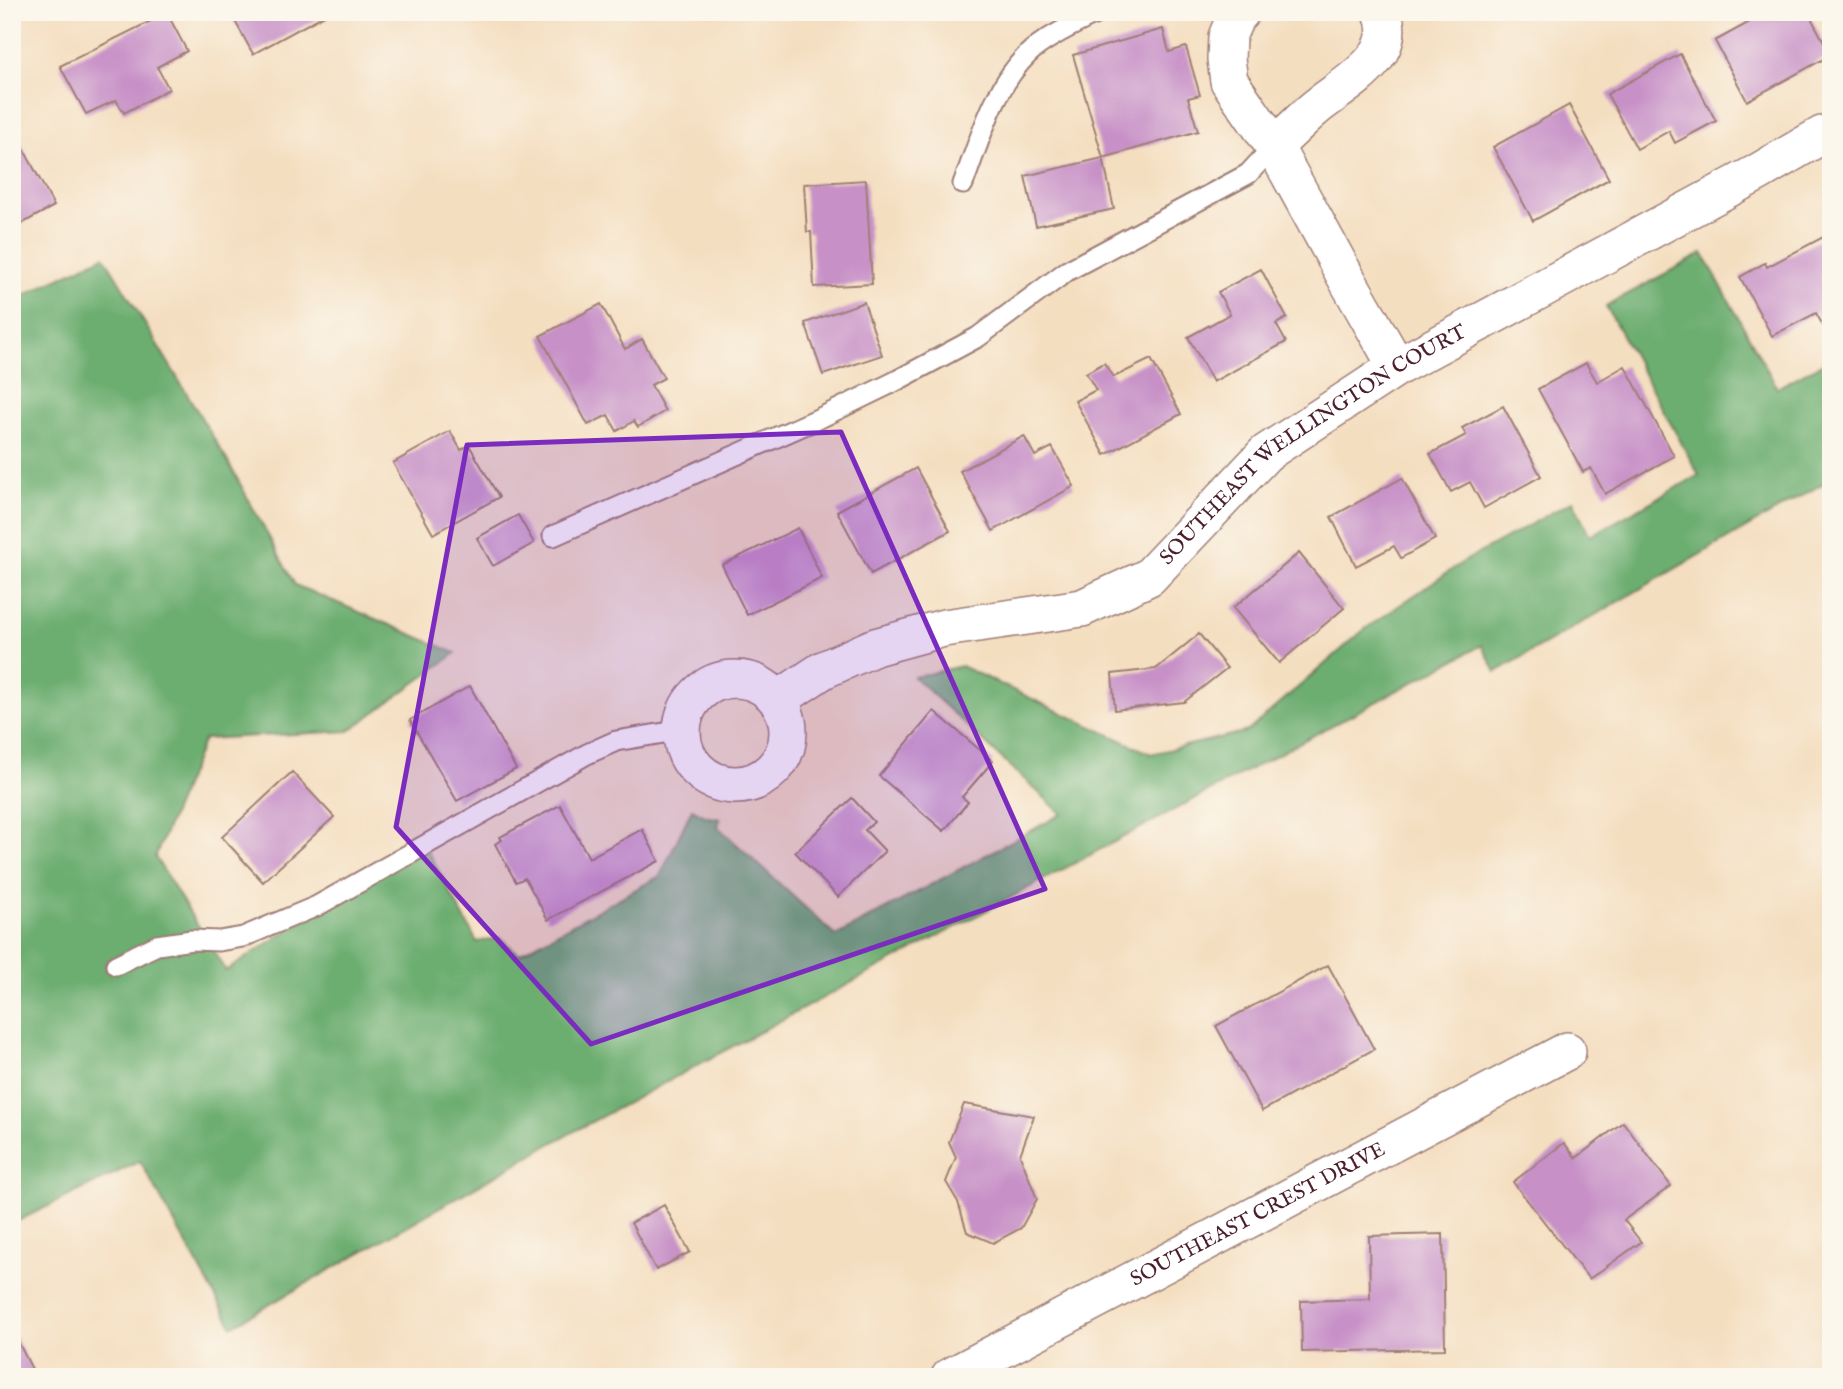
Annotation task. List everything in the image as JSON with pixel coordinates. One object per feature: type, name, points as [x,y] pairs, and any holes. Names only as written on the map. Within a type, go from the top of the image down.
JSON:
[{"type":"street","points":[[1241,12],[1235,18],[1227,37],[1229,81],[1274,146],[1397,368]]},
{"type":"street","points":[[1274,146],[1314,109],[1363,73],[1383,47],[1387,24],[1382,12]]},
{"type":"street","name":"SOUTHEAST WELLINGTON COURT","points":[[779,699],[823,670],[875,647],[944,628],[1082,608],[1150,577],[1266,453],[1397,368],[1831,132]]},
{"type":"street","points":[[741,678],[762,685],[779,699],[788,717],[789,738],[786,751],[776,767],[757,781],[739,786],[721,784],[705,776],[691,762],[683,746],[682,730],[688,705],[700,691],[718,680],[741,678]]},
{"type":"street","name":"SOUTHEAST CREST DRIVE","points":[[950,1377],[1567,1051]]},
{"type":"lane","points":[[963,184],[1008,76],[1030,52],[1099,12]]},
{"type":"lane","points":[[553,536],[820,418],[978,337],[1067,271],[1248,174],[1274,146]]},
{"type":"lane","points":[[116,965],[157,945],[243,937],[273,925],[317,906],[587,754],[616,741],[682,730]]},
{"type":"highlighted area","points":[[841,432],[1045,889],[591,1044],[396,827],[467,445]]},
{"type":"green space","points":[[1703,253],[1777,388],[1831,359],[1831,479],[1496,672],[1482,645],[552,1143],[232,1326],[140,1161],[12,1224],[12,301],[104,256],[228,462],[295,585],[456,653],[349,731],[204,739],[155,857],[226,971],[395,860],[424,844],[477,942],[500,938],[519,954],[660,876],[692,809],[705,816],[720,819],[718,827],[836,936],[1062,814],[914,677],[961,666],[1151,754],[1248,731],[1365,629],[1463,562],[1573,501],[1590,536],[1699,475],[1606,306]]},
{"type":"building","points":[[230,12],[330,12],[253,54]]},
{"type":"building","points":[[1757,12],[1808,12],[1831,55],[1747,101],[1715,41],[1759,17]]},
{"type":"building","points":[[167,13],[187,51],[157,67],[169,89],[124,113],[116,100],[86,114],[60,66]]},
{"type":"building","points":[[1163,29],[1169,52],[1186,47],[1200,95],[1188,98],[1198,131],[1103,158],[1073,55]]},
{"type":"building","points":[[1680,54],[1716,121],[1675,143],[1669,131],[1637,149],[1607,94]]},
{"type":"building","points":[[1569,105],[1609,179],[1533,221],[1493,147]]},
{"type":"building","points":[[21,144],[54,206],[12,229],[12,149]]},
{"type":"building","points":[[1103,158],[1114,209],[1036,226],[1025,176]]},
{"type":"building","points":[[866,180],[872,284],[814,287],[811,232],[807,232],[804,184]]},
{"type":"building","points":[[1825,236],[1831,246],[1831,328],[1826,331],[1816,313],[1772,336],[1740,277],[1765,263],[1767,267]]},
{"type":"building","points":[[1261,269],[1287,318],[1276,324],[1286,342],[1213,382],[1188,337],[1230,314],[1218,292]]},
{"type":"building","points":[[864,302],[882,355],[823,375],[805,323]]},
{"type":"building","points":[[601,304],[625,349],[642,339],[664,378],[651,385],[665,411],[638,427],[634,421],[617,431],[608,415],[588,425],[540,336]]},
{"type":"building","points":[[1151,359],[1181,414],[1105,455],[1075,401],[1096,390],[1086,373],[1104,363],[1114,377]]},
{"type":"building","points":[[1586,363],[1597,382],[1625,366],[1674,456],[1605,494],[1591,468],[1583,472],[1538,389]]},
{"type":"building","points":[[1503,406],[1541,476],[1484,508],[1470,482],[1451,492],[1430,454],[1466,435],[1462,428]]},
{"type":"building","points":[[450,431],[461,450],[469,445],[499,497],[433,534],[393,463]]},
{"type":"building","points":[[1024,436],[1035,456],[1052,447],[1074,486],[993,531],[960,471]]},
{"type":"building","points":[[916,468],[950,531],[871,574],[837,511]]},
{"type":"building","points":[[1402,478],[1435,539],[1401,558],[1394,546],[1356,566],[1331,517]]},
{"type":"building","points":[[518,515],[534,543],[493,566],[477,538]]},
{"type":"building","points":[[798,528],[822,578],[747,615],[722,565]]},
{"type":"building","points":[[1299,553],[1344,608],[1279,663],[1233,608]]},
{"type":"building","points":[[1199,634],[1227,668],[1184,702],[1115,710],[1112,674],[1156,669]]},
{"type":"building","points":[[470,686],[516,769],[457,801],[410,720]]},
{"type":"building","points":[[934,711],[993,761],[962,797],[968,802],[944,831],[879,776]]},
{"type":"building","points":[[292,772],[334,817],[263,882],[222,837]]},
{"type":"building","points":[[852,798],[874,822],[865,830],[885,851],[838,897],[795,852]]},
{"type":"building","points":[[560,805],[589,858],[642,829],[659,861],[548,920],[525,878],[516,882],[495,844],[502,840],[500,837]]},
{"type":"building","points":[[1328,965],[1374,1049],[1262,1111],[1216,1026]]},
{"type":"building","points":[[964,1104],[1034,1116],[1020,1155],[1037,1199],[1021,1228],[993,1243],[967,1232],[958,1202],[946,1182],[956,1157],[949,1142]]},
{"type":"building","points":[[1623,1122],[1671,1186],[1624,1220],[1641,1242],[1589,1279],[1513,1182],[1564,1143],[1576,1158]]},
{"type":"building","points":[[664,1205],[690,1252],[656,1270],[631,1223]]},
{"type":"building","points":[[1443,1234],[1445,1349],[1302,1352],[1301,1301],[1370,1299],[1369,1236]]},
{"type":"building","points":[[12,1330],[36,1377],[12,1377]]}]
